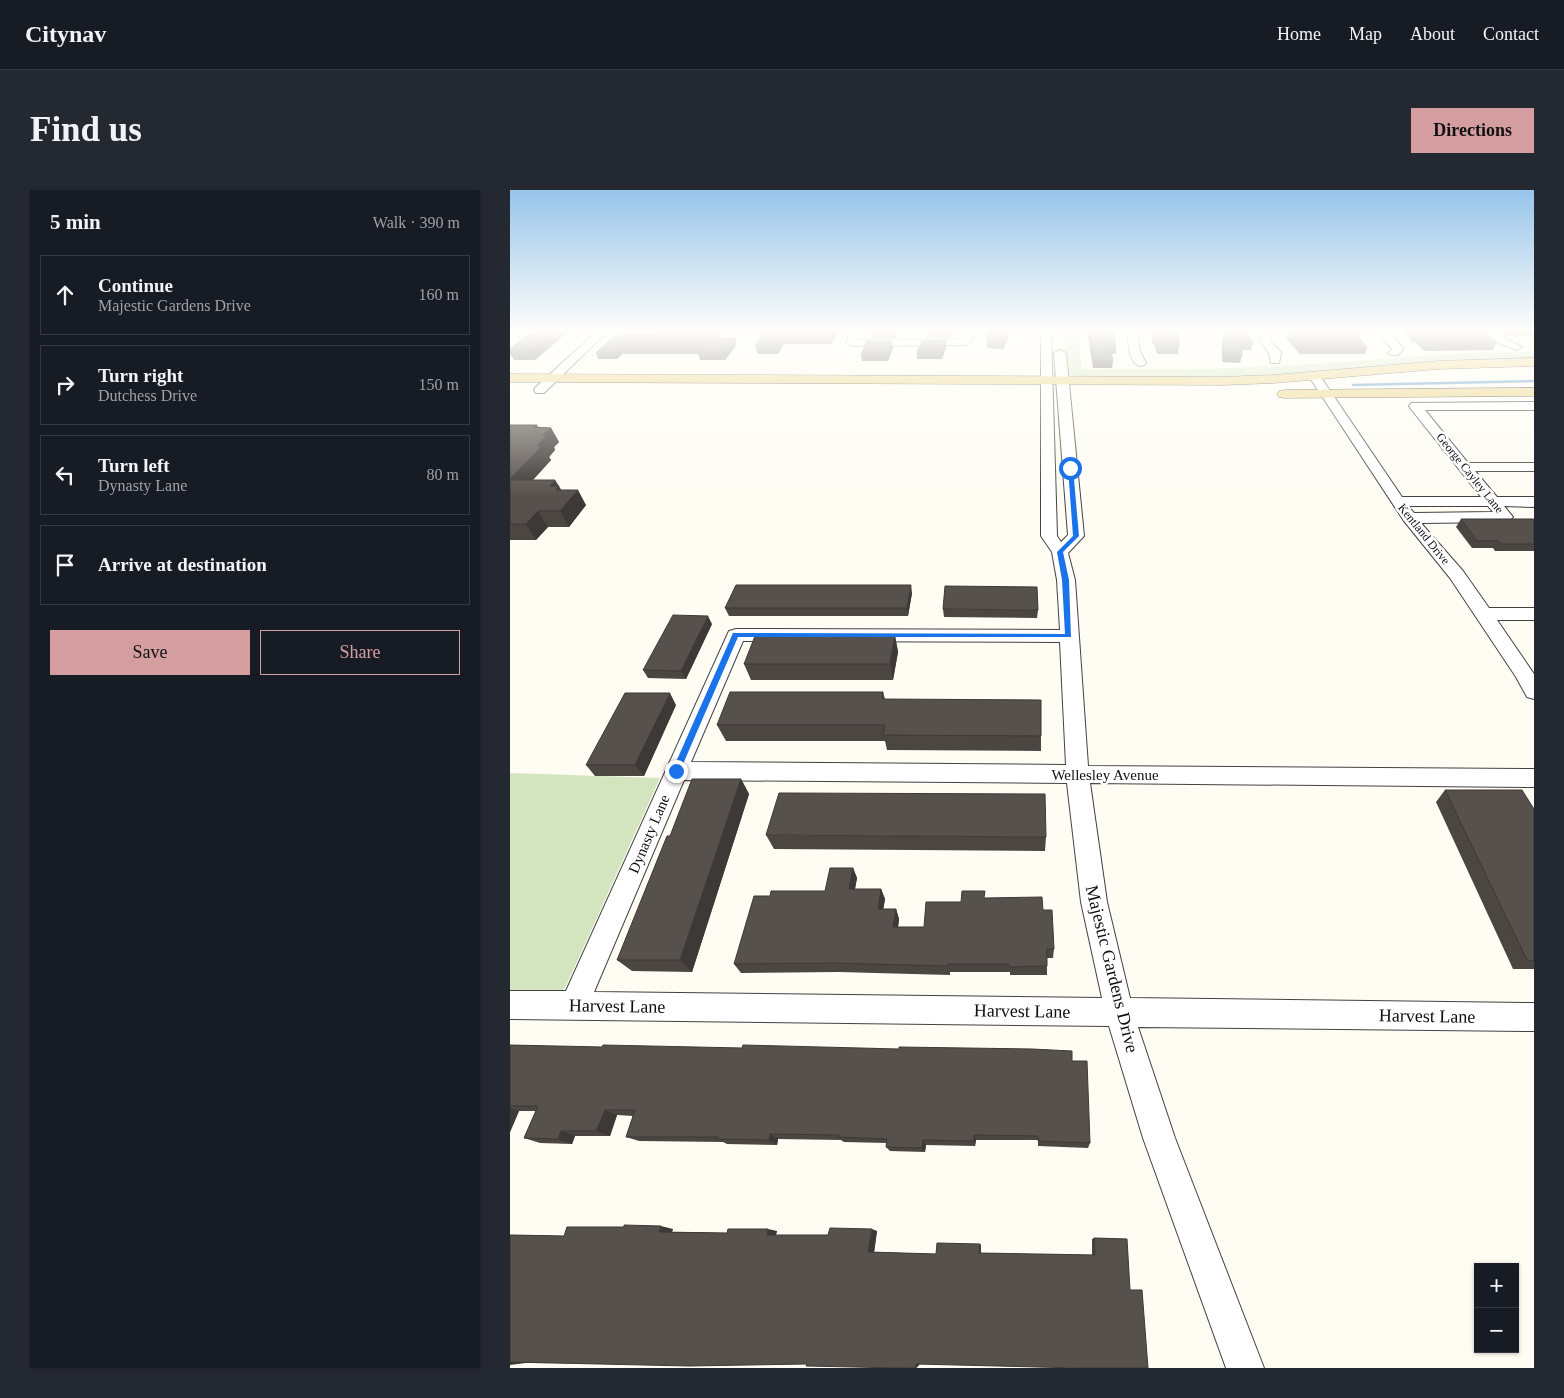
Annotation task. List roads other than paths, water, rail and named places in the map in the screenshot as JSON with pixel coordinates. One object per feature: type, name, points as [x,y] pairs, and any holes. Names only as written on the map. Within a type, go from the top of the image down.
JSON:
[{"type":"main road","points":[[510,390],[842,386],[1093,386]]},
{"type":"main road","points":[[1063,387],[1268,394],[1534,392]]},
{"type":"street","points":[[540,390],[544,386]]},
{"type":"street","name":"Kentland Drive","points":[[1321,386],[1409,518],[1455,572],[1534,692]]},
{"type":"street","name":"Majestic Gardens Drive","points":[[1046,387],[1049,536],[1060,552],[1066,580],[1080,814],[1094,904],[1120,1012],[1159,1134],[1245,1368]]},
{"type":"street","points":[[1060,552],[1076,536],[1063,387]]},
{"type":"street","name":"George Cayley Lane","points":[[1505,517],[1415,406],[1534,406]]},
{"type":"street","points":[[1465,467],[1534,467]]},
{"type":"street","points":[[1048,468],[1070,468]]},
{"type":"street","points":[[1398,502],[1534,502]]},
{"type":"street","points":[[1409,518],[1524,517]]},
{"type":"street","points":[[1483,614],[1534,614]]},
{"type":"street","name":"Dynasty Lane","points":[[574,1006],[736,634],[1069,636]]},
{"type":"street","name":"Wellesley Avenue","points":[[676,771],[1534,778]]},
{"type":"street","name":"Harvest Lane","points":[[510,1005],[1534,1017]]}]
